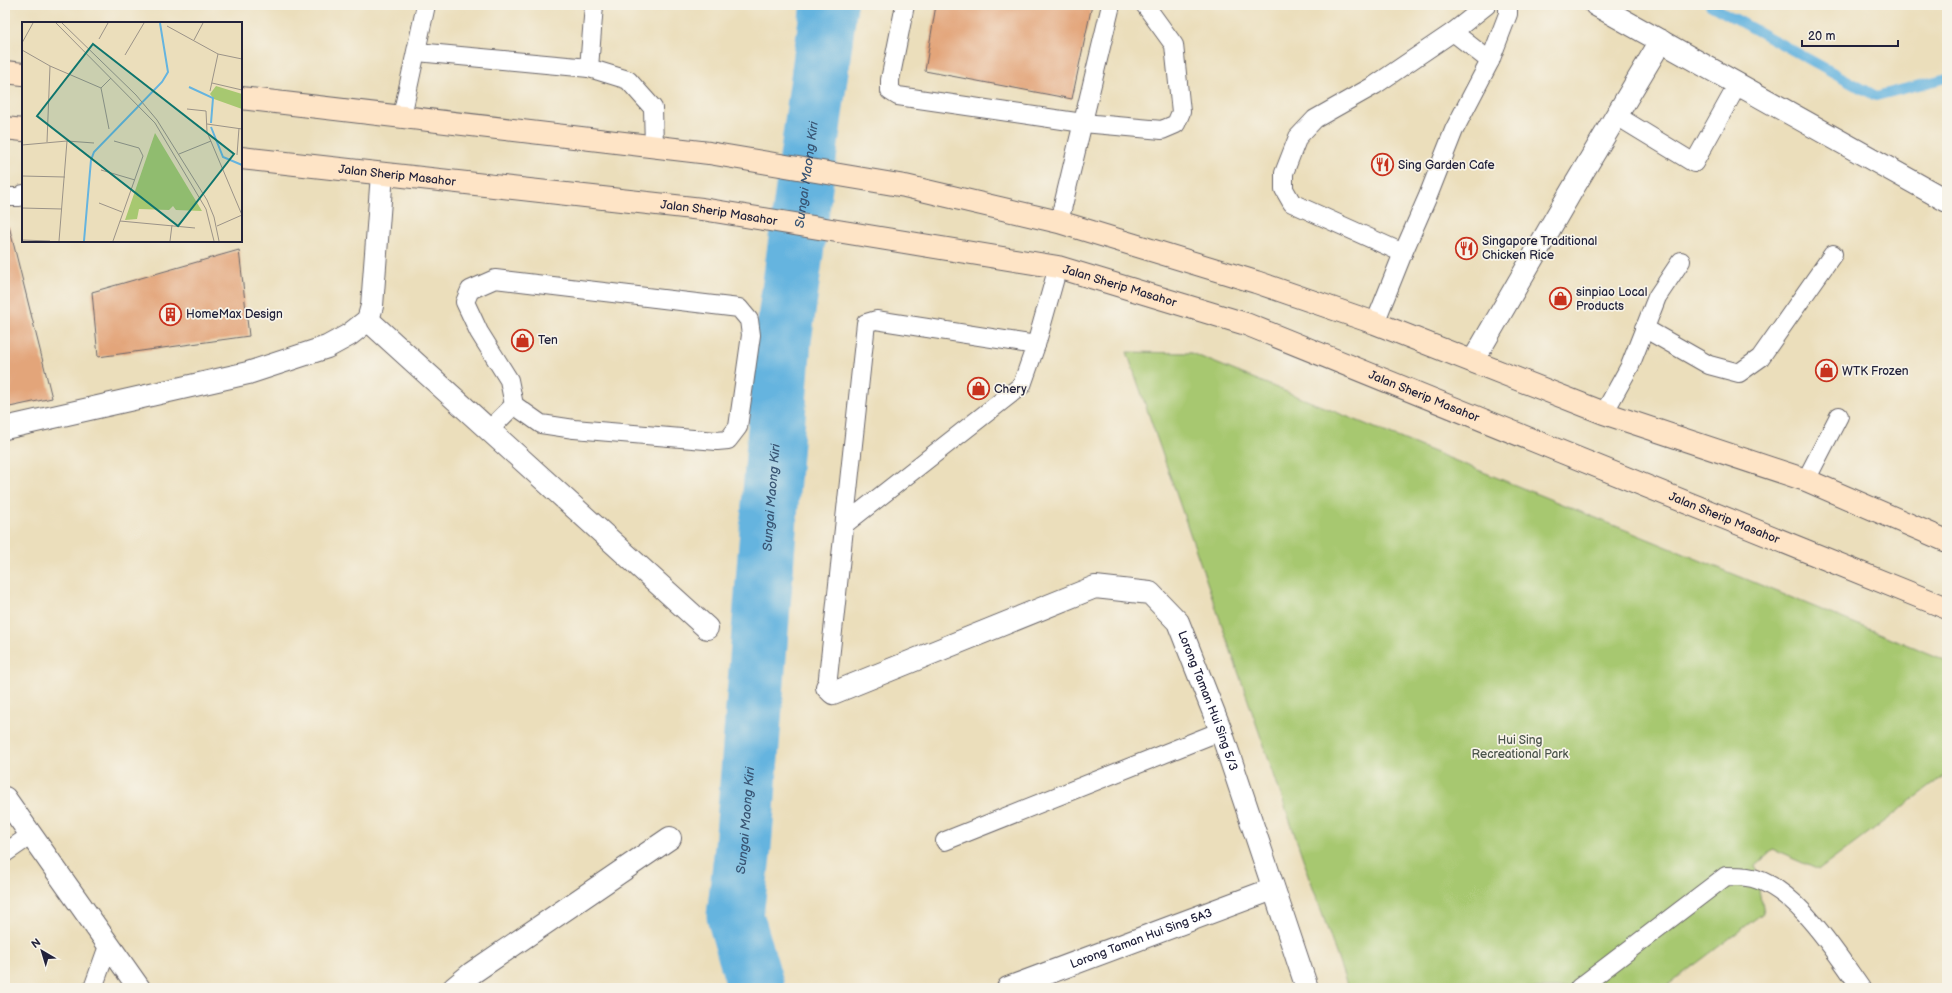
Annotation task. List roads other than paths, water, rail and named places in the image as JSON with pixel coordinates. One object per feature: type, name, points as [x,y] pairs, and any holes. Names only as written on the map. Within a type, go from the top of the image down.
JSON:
[{"type":"main road","points":[[5,72],[22,74]]},
{"type":"main road","points":[[242,98],[709,153],[905,186],[1059,222],[1256,282],[1375,323],[1604,413],[1806,480],[1947,541]]},
{"type":"main road","points":[[5,128],[22,130]]},
{"type":"main road","name":"Jalan Sherip Masahor","points":[[242,158],[702,209],[1058,267],[1246,324],[1947,608]]},
{"type":"street","points":[[1596,5],[1947,201]]},
{"type":"street","points":[[1473,361],[1661,41]]},
{"type":"street","points":[[5,428],[248,373],[327,347],[349,335],[368,320],[372,306],[382,174]]},
{"type":"street","points":[[368,320],[707,628]]},
{"type":"street","name":"Lorong Taman Hui Sing 5/3","points":[[827,687],[833,694],[1095,587],[1150,593],[1178,622],[1221,731],[1307,988]]},
{"type":"street","points":[[5,798],[139,988]]},
{"type":"street","points":[[454,988],[472,973],[670,838]]},
{"type":"street","name":"Lorong Taman Hui Sing 5A3","points":[[1008,988],[1273,889]]},
{"type":"lane","points":[[402,116],[426,5]]},
{"type":"lane","points":[[589,68],[594,5]]},
{"type":"lane","points":[[905,5],[890,80],[890,91],[898,96],[1083,123],[1162,130],[1176,124],[1181,112],[1174,45],[1145,5]]},
{"type":"lane","points":[[1059,222],[1111,5]]},
{"type":"lane","points":[[1403,253],[1292,203],[1284,190],[1284,173],[1298,137],[1315,119],[1375,85],[1453,32],[1487,5]]},
{"type":"lane","points":[[1375,323],[1454,130],[1490,61],[1508,14],[1508,5]]},
{"type":"lane","points":[[1453,32],[1490,61]]},
{"type":"lane","points":[[417,52],[589,68],[628,80],[654,108],[654,146]]},
{"type":"lane","points":[[1617,116],[1694,163],[1738,84]]},
{"type":"lane","points":[[5,197],[20,197],[22,195]]},
{"type":"lane","points":[[1644,328],[1710,365],[1739,374],[1760,358],[1833,254]]},
{"type":"lane","points":[[1604,413],[1630,366],[1644,328],[1658,297],[1681,261]]},
{"type":"lane","points":[[844,524],[1022,385],[1036,345],[1058,267]]},
{"type":"lane","points":[[495,279],[739,308],[748,320],[751,335],[738,428],[728,440],[574,429],[541,424],[514,405],[509,380],[479,332],[465,302],[470,290],[495,279]]},
{"type":"lane","points":[[827,687],[866,324],[876,320],[1036,345]]},
{"type":"lane","points":[[489,430],[514,405]]},
{"type":"lane","points":[[1806,480],[1839,416]]},
{"type":"lane","points":[[945,841],[1221,731]]},
{"type":"lane","points":[[5,853],[31,835]]},
{"type":"lane","points":[[1579,988],[1726,876],[1748,876],[1774,887],[1790,897],[1826,939],[1861,988]]},
{"type":"lane","points":[[93,988],[108,946]]},
{"type":"waterway","name":"Sungai Maong Kiri","points":[[756,988],[735,916],[743,847],[783,341],[829,5]]},
{"type":"waterway","points":[[1710,5],[1876,96],[1947,78]]},
{"type":"place","name":"Sing Garden Cafe","points":[[1383,165]]},
{"type":"place","name":"Singapore Traditional Chicken Rice","points":[[1467,248]]},
{"type":"place","name":"sinpiao Local Products","points":[[1560,299]]},
{"type":"place","name":"HomeMax Design","points":[[171,314]]},
{"type":"place","name":"Ten","points":[[523,340]]},
{"type":"place","name":"WTK Frozen","points":[[1827,371]]},
{"type":"place","name":"Chery","points":[[978,389]]},
{"type":"park label","name":"Hui Sing Recreational Park","points":[[1520,747]]}]
